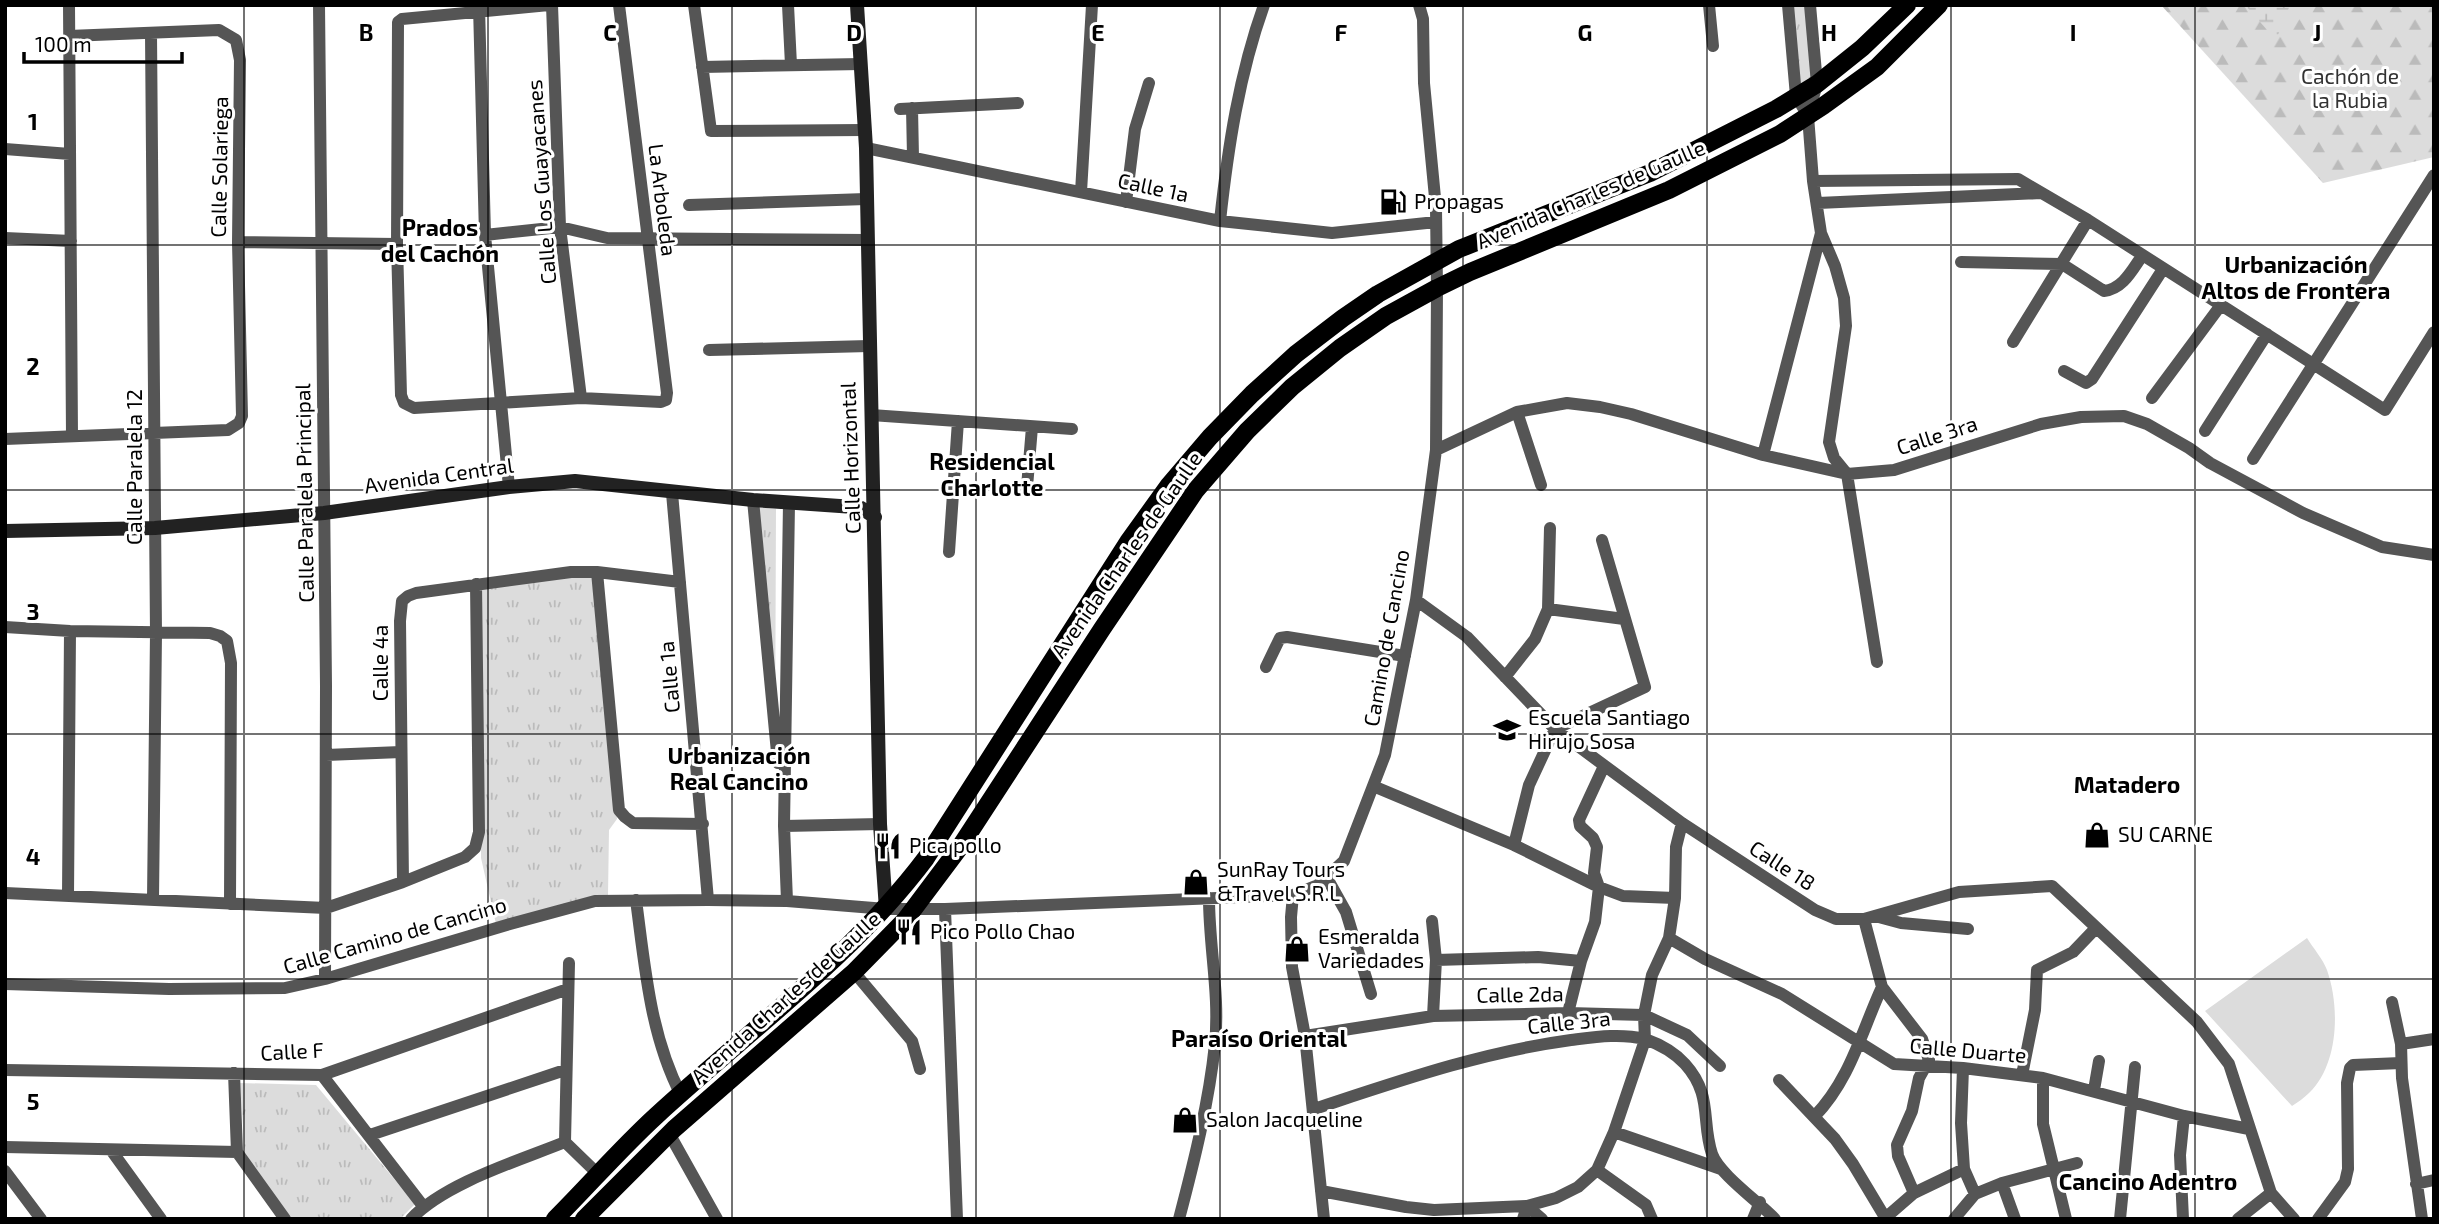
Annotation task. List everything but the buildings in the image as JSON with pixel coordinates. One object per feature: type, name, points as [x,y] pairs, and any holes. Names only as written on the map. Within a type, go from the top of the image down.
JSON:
[{"type":"main road","name":"Calle Horizontal","points":[[857,5],[866,148],[880,824],[886,909]]},
{"type":"main road","name":"Avenida Charles de Gaulle","points":[[555,1219],[572,1211],[598,1174],[657,1115],[886,909],[926,858],[1128,542],[1169,485],[1210,437],[1296,354],[1360,306],[1459,249],[1650,173],[1719,140],[1817,84],[1862,48],[1907,5]]},
{"type":"main road","name":"Avenida Charles de Gaulle","points":[[584,1219],[670,1135],[854,972],[914,910],[960,847],[1166,534],[1219,461],[1292,387],[1340,348],[1386,316],[1437,288],[1669,190],[1768,140],[1808,116],[1877,67],[1939,5]]},
{"type":"main road","name":"Avenida Central","points":[[5,531],[155,528],[324,513],[509,487],[575,481],[753,500],[854,507],[861,508],[875,517]]},
{"type":"main road","points":[[598,1174],[588,1196],[591,1202],[602,1200]]},
{"type":"street","points":[[69,5],[72,436]]},
{"type":"street","name":"Calle Paralela Principal","points":[[320,5],[326,755],[325,979]]},
{"type":"street","points":[[551,5],[478,9],[400,19],[397,244],[401,395],[404,403],[414,408],[581,398]]},
{"type":"street","name":"Calle Los Guayacanes","points":[[551,5],[560,227],[581,398]]},
{"type":"street","name":"La Arboleda","points":[[581,398],[661,402],[666,400],[667,393],[619,5]]},
{"type":"street","points":[[694,5],[711,131],[864,130]]},
{"type":"street","points":[[788,5],[791,65]]},
{"type":"street","points":[[1081,192],[1092,5]]},
{"type":"street","points":[[1220,221],[1228,146],[1239,89],[1264,5]]},
{"type":"street","name":"Camino de Cancino","points":[[787,901],[914,910],[1293,895],[1318,885],[1344,861],[1385,755],[1416,600],[1436,450],[1436,222],[1424,83],[1423,19],[1419,5]]},
{"type":"street","points":[[1709,5],[1713,46]]},
{"type":"street","points":[[1788,5],[1796,96],[1808,116]]},
{"type":"street","points":[[1810,5],[1817,84],[1808,116],[1813,181],[1821,233],[1835,266],[1844,298],[1846,326],[1829,442],[1834,458],[1847,474],[1877,662]]},
{"type":"street","points":[[478,9],[485,235],[509,487]]},
{"type":"street","name":"Calle Solariega","points":[[69,36],[219,30],[236,40],[240,60],[238,242],[243,408],[239,423],[228,430],[154,433]]},
{"type":"street","name":"Calle Paralela 12","points":[[151,34],[156,633],[153,900]]},
{"type":"street","points":[[702,67],[860,64]]},
{"type":"street","points":[[1126,202],[1135,129],[1149,83]]},
{"type":"street","points":[[913,156],[906,109],[1018,103]]},
{"type":"street","name":"Calle 1a","points":[[866,148],[1220,221],[1332,233],[1436,222]]},
{"type":"street","points":[[5,149],[70,154]]},
{"type":"street","points":[[2253,459],[2434,176]]},
{"type":"street","points":[[1813,181],[2018,179],[2088,220],[2385,410],[2434,332]]},
{"type":"street","points":[[1818,203],[2042,193]]},
{"type":"street","points":[[689,205],[866,199]]},
{"type":"street","points":[[2013,342],[2088,220]]},
{"type":"street","points":[[485,235],[560,227],[607,238],[866,240]]},
{"type":"street","points":[[1763,455],[1821,233]]},
{"type":"street","points":[[5,238],[71,241]]},
{"type":"street","points":[[238,242],[397,244]]},
{"type":"street","points":[[1961,262],[2062,264],[2104,291],[2109,291],[2123,282],[2142,256]]},
{"type":"street","points":[[1812,267],[1835,266]]},
{"type":"street","points":[[2064,371],[2086,383],[2092,379],[2163,269]]},
{"type":"street","points":[[2152,398],[2221,304]]},
{"type":"street","points":[[2205,431],[2267,334]]},
{"type":"street","points":[[709,350],[869,346]]},
{"type":"street","name":"Calle 3ra","points":[[1436,450],[1517,412],[1567,403],[1600,407],[1763,455],[1847,474],[1894,470],[2041,424],[2081,417],[2124,416],[2147,424],[2210,463],[2303,513],[2382,547],[2434,555]]},
{"type":"street","points":[[1517,412],[1541,485]]},
{"type":"street","points":[[871,415],[1072,429]]},
{"type":"street","points":[[949,552],[958,421]]},
{"type":"street","points":[[1027,487],[1032,426]]},
{"type":"street","points":[[5,439],[154,433]]},
{"type":"street","name":"Calle 1a","points":[[671,492],[708,900]]},
{"type":"street","points":[[753,500],[784,827],[787,901]]},
{"type":"street","points":[[784,827],[789,503]]},
{"type":"street","points":[[1505,677],[1535,639],[1548,610],[1550,528]]},
{"type":"street","points":[[1514,845],[1530,785],[1555,729],[1645,687],[1602,540]]},
{"type":"street","name":"Calle 4a","points":[[403,882],[402,601],[416,593],[571,572],[597,572],[680,582]]},
{"type":"street","points":[[597,572],[620,810],[633,823],[703,824]]},
{"type":"street","points":[[5,893],[326,908],[403,882],[465,857],[475,848],[479,832],[476,584]]},
{"type":"street","name":"Calle 18","points":[[1416,600],[1467,637],[1555,729],[1682,823],[1815,910],[1836,919],[1869,917],[1959,892],[2052,886],[2197,1022],[2229,1064],[2271,1193]]},
{"type":"street","points":[[1548,610],[1623,619]]},
{"type":"street","points":[[5,627],[210,633],[227,641],[231,663],[230,904]]},
{"type":"street","points":[[68,896],[70,631]]},
{"type":"street","points":[[1266,667],[1280,638],[1287,637],[1405,656]]},
{"type":"street","points":[[326,755],[401,752]]},
{"type":"street","points":[[1568,1013],[1580,961],[1595,922],[1599,887],[1594,873],[1597,847],[1593,838],[1580,826],[1579,820],[1604,765]]},
{"type":"street","points":[[1373,786],[1514,845],[1623,897],[1675,898]]},
{"type":"street","points":[[1525,1212],[1578,1186],[1597,1170],[1614,1132],[1645,1040],[1644,1015],[1652,975],[1669,938],[1675,898],[1676,847],[1682,823]]},
{"type":"street","points":[[784,827],[880,824]]},
{"type":"street","points":[[1327,878],[1346,912],[1371,994]]},
{"type":"street","points":[[1293,895],[1292,967],[1305,1036],[1324,1219]]},
{"type":"street","points":[[1179,1219],[1215,1043],[1216,1000],[1209,939],[1209,898]]},
{"type":"street","points":[[636,900],[657,1034],[681,1095]]},
{"type":"street","name":"Calle Camino de Cancino","points":[[5,984],[169,989],[285,988],[325,979],[510,923],[595,901],[787,901]]},
{"type":"street","points":[[945,909],[957,1219]]},
{"type":"street","points":[[1914,1193],[1898,1156],[1897,1145],[1912,1111],[1919,1078],[1929,1060],[1922,1039],[1882,987],[1869,917],[1901,923],[1968,929]]},
{"type":"street","points":[[1432,920],[1436,960],[1433,1016]]},
{"type":"street","points":[[2022,1075],[2035,1010],[2036,970],[2073,952],[2096,928]]},
{"type":"street","name":"Calle Duarte","points":[[1669,938],[1705,959],[1782,994],[1894,1064],[1963,1068],[2043,1078],[2184,1116],[2249,1129]]},
{"type":"street","points":[[1436,960],[1538,957],[1580,961]]},
{"type":"street","points":[[569,963],[565,1142],[598,1174]]},
{"type":"street","points":[[854,972],[912,1041],[920,1069]]},
{"type":"street","points":[[1814,1117],[1839,1086],[1860,1045],[1882,987]]},
{"type":"street","name":"Calle F","points":[[5,1070],[322,1074],[568,989]]},
{"type":"street","points":[[2392,1002],[2401,1044],[2401,1063],[2422,1219]]},
{"type":"street","name":"Calle 2da","points":[[1305,1036],[1433,1016],[1568,1013],[1644,1015],[1687,1035],[1720,1066]]},
{"type":"street","name":"Calle 3ra","points":[[1314,1109],[1448,1065],[1522,1047],[1603,1036],[1645,1040],[1667,1049],[1686,1065],[1700,1087],[1705,1098],[1713,1155],[1721,1169]]},
{"type":"street","points":[[2401,1044],[2434,1039]]},
{"type":"street","points":[[2094,1090],[2099,1061]]},
{"type":"street","points":[[2318,1219],[2344,1182],[2348,1169],[2347,1083],[2350,1068],[2353,1065],[2401,1063]]},
{"type":"street","points":[[2120,1219],[2135,1067]]},
{"type":"street","points":[[1963,1068],[1961,1123],[1964,1169],[1975,1194]]},
{"type":"street","points":[[370,1135],[565,1070]]},
{"type":"street","points":[[234,1073],[237,1152],[285,1219]]},
{"type":"street","points":[[322,1074],[423,1206]]},
{"type":"street","points":[[2043,1078],[2043,1124],[2066,1219]]},
{"type":"street","points":[[1779,1080],[1835,1139],[1885,1218],[1914,1193],[1964,1169]]},
{"type":"street","points":[[2183,1219],[2180,1154],[2184,1116]]},
{"type":"street","points":[[1614,1132],[1721,1169],[1760,1202],[1775,1219]]},
{"type":"street","points":[[670,1135],[717,1219]]},
{"type":"street","points":[[411,1219],[423,1206],[444,1192],[565,1142]]},
{"type":"street","points":[[5,1147],[237,1152]]},
{"type":"street","points":[[111,1150],[161,1219]]},
{"type":"street","points":[[1954,1219],[1975,1194],[2002,1183],[2077,1163]]},
{"type":"street","points":[[1597,1170],[1646,1205],[1652,1219]]},
{"type":"street","points":[[5,1171],[41,1219]]},
{"type":"street","points":[[2416,1184],[2434,1180]]},
{"type":"street","points":[[2002,1183],[2015,1219]]},
{"type":"street","points":[[1321,1191],[1406,1207],[1525,1212],[1542,1219]]},
{"type":"street","points":[[2238,1219],[2271,1193],[2294,1219]]},
{"type":"street","points":[[1753,1219],[1760,1202]]},
{"type":"green space","points":[[1789,5],[1808,5],[1815,82],[1798,93]]},
{"type":"green space","name":"Cachón de la Rubia","points":[[2161,5],[2434,5],[2434,157],[2323,183]]},
{"type":"green space","points":[[2245,5],[2290,5],[2276,40]]},
{"type":"green space","points":[[750,506],[776,509],[775,761]]},
{"type":"green space","points":[[573,574],[598,576],[617,819],[609,830],[608,895],[496,924],[481,858],[481,588]]},
{"type":"green space","points":[[2307,938],[2325,966],[2331,985],[2334,1034],[2326,1067],[2319,1081],[2307,1095],[2292,1106],[2205,1011]]},
{"type":"green space","points":[[240,1083],[316,1085],[415,1204],[400,1219],[291,1219],[245,1156]]},
{"type":"place","name":"Propagas","points":[[1393,202]]},
{"type":"place","name":"Escuela Santiago Hirujo Sosa","points":[[1507,730]]},
{"type":"place","name":"SU CARNE","points":[[2097,835]]},
{"type":"place","name":"Pica pollo","points":[[888,846]]},
{"type":"place","name":"SunRay Tours &Travel S.R.L","points":[[1196,882]]},
{"type":"place","name":"Pico Pollo Chao","points":[[909,932]]},
{"type":"place","name":"Esmeralda Variedades","points":[[1297,949]]},
{"type":"place","name":"Salon Jacqueline","points":[[1185,1120]]},
{"type":"district","name":"Prados del Cachón","points":[[440,241]]},
{"type":"district","name":"Urbanización Altos de Frontera","points":[[2296,278]]},
{"type":"district","name":"Residencial Charlotte","points":[[992,475]]},
{"type":"district","name":"Urbanización Real Cancino","points":[[739,769]]},
{"type":"district","name":"Matadero","points":[[2127,785]]},
{"type":"district","name":"Paraíso Oriental","points":[[1259,1039]]},
{"type":"district","name":"Cancino Adentro","points":[[2148,1182]]}]
